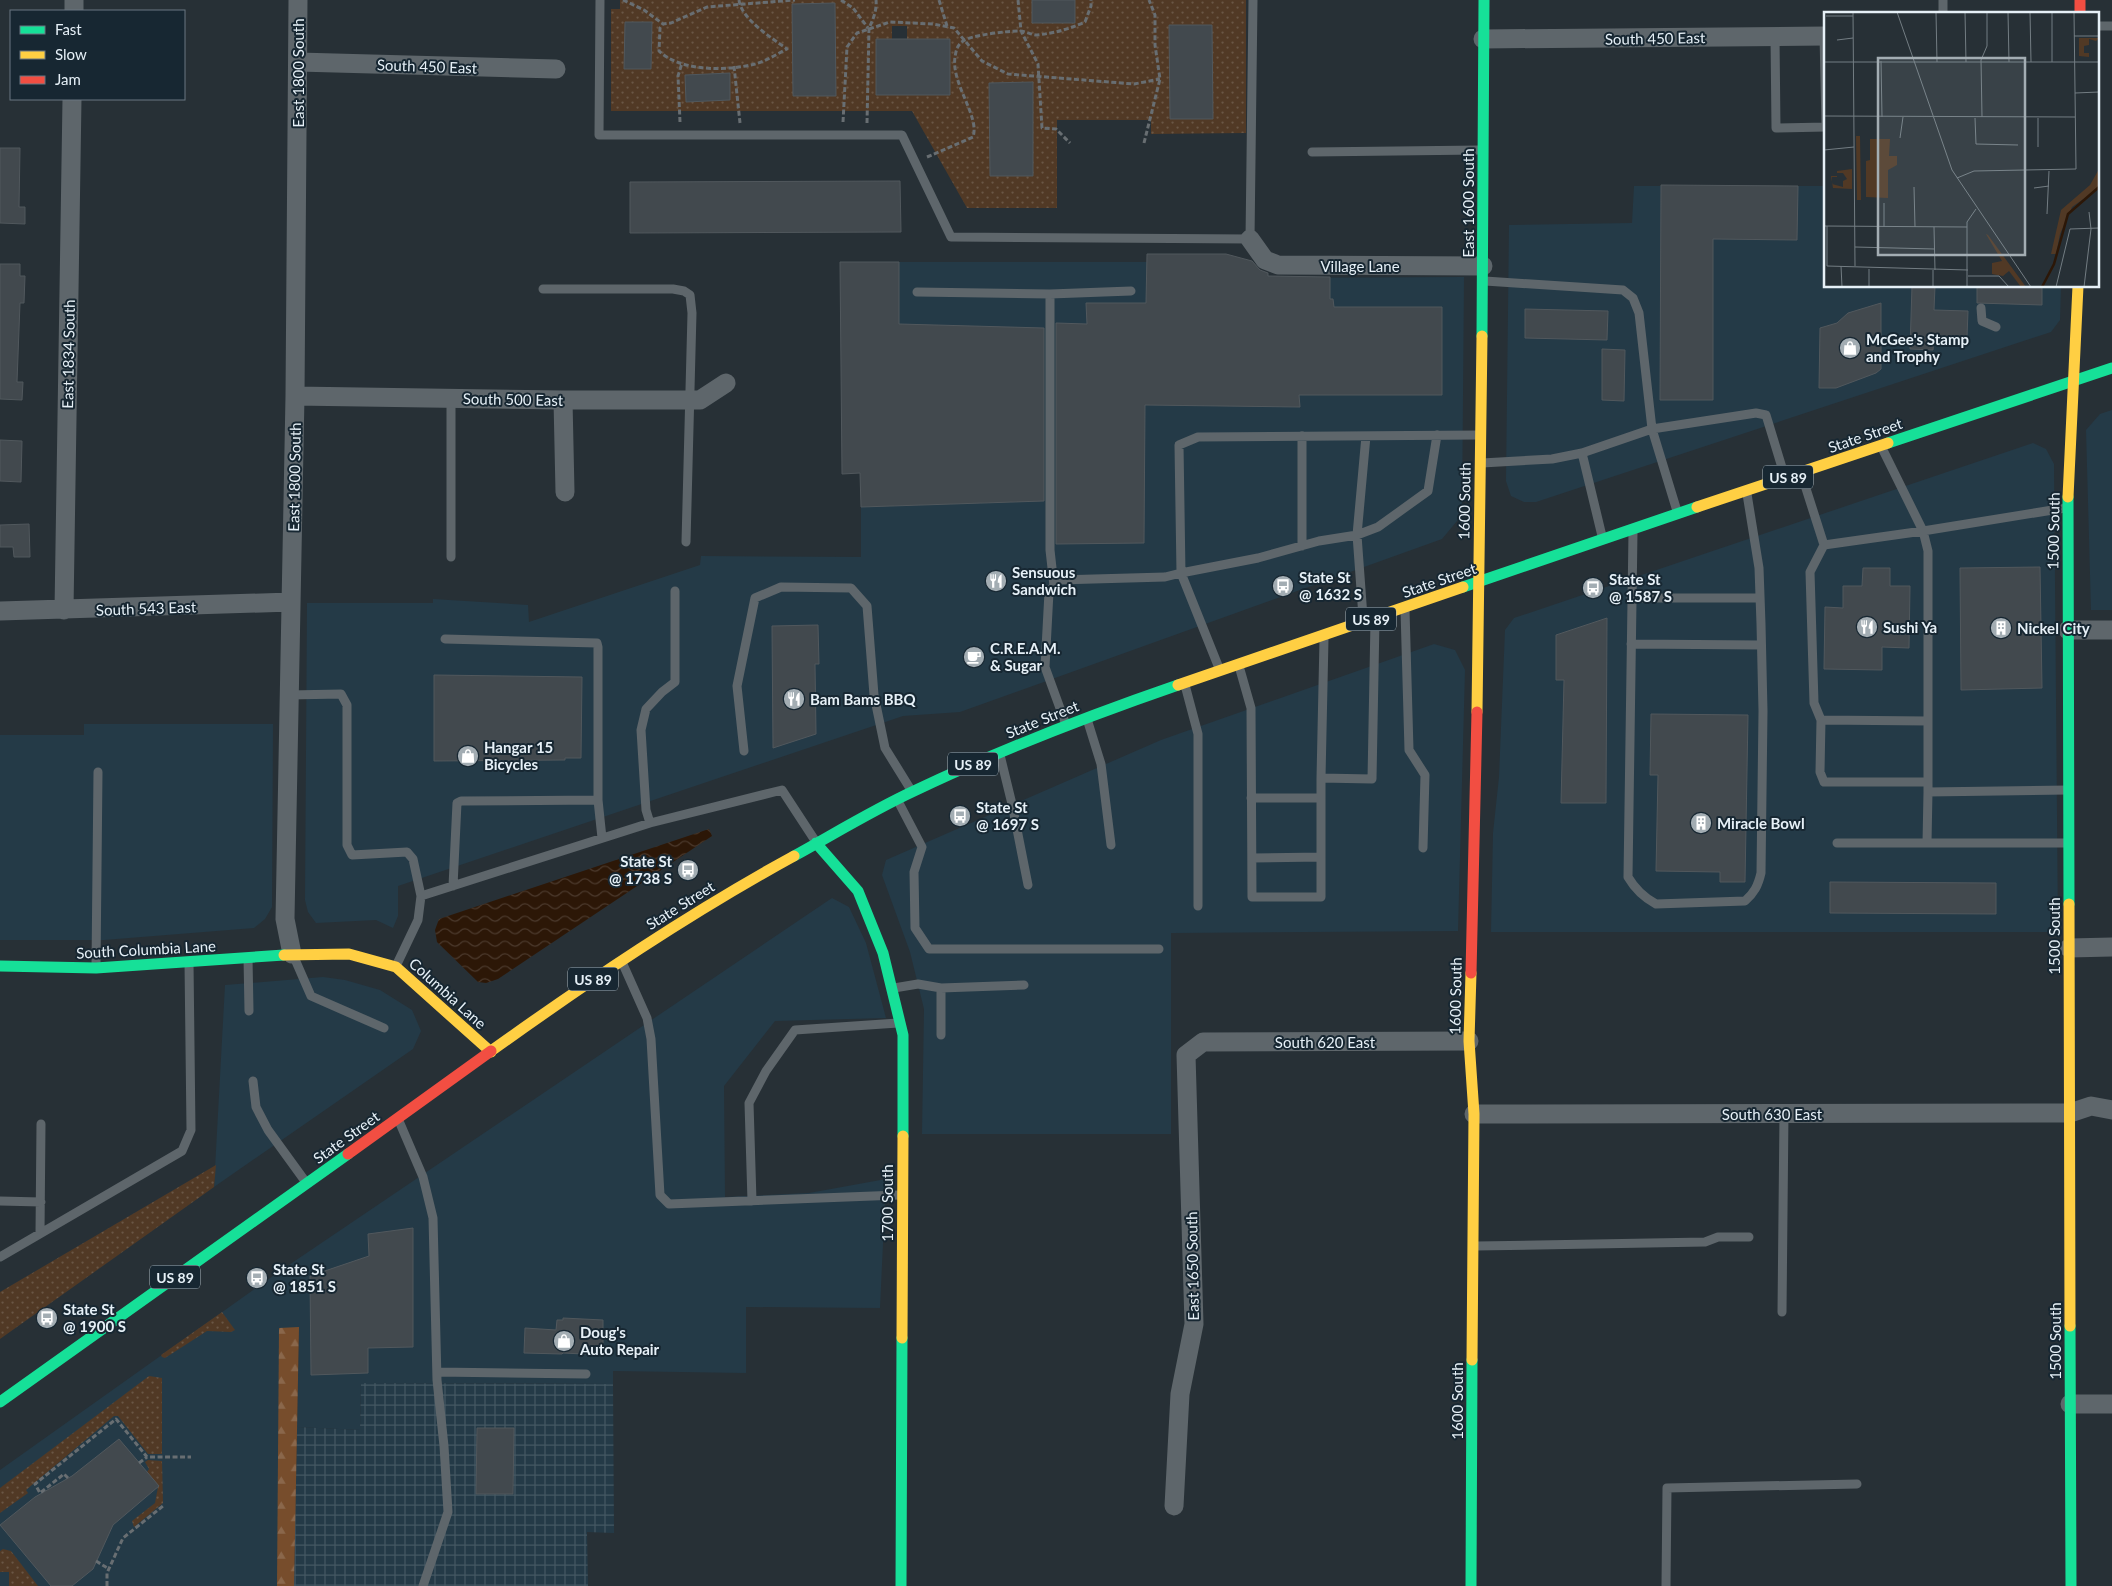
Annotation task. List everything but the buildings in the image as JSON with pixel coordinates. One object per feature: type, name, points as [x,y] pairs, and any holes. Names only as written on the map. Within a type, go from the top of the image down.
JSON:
[{"type":"street","name":"East 1800 South","points":[[292,954],[285,919],[295,396],[298,0]]},
{"type":"street","name":"East 1600 South","points":[[1480,406],[1483,273],[1484,0]]},
{"type":"street","name":"South 450 East","points":[[1483,39],[1824,36]]},
{"type":"street","name":"South 450 East","points":[[298,62],[556,69]]},
{"type":"street","name":"East 1834 South","points":[[64,610],[72,100]]},
{"type":"street","name":"Village Lane","points":[[1250,239],[1265,260],[1278,265],[1483,273]]},
{"type":"street","name":"1500 South","points":[[2071,1586],[2068,507],[2078,288]]},
{"type":"street","name":"State Street","points":[[0,1402],[621,960],[741,885],[912,792],[1086,717],[1678,513],[2112,368]]},
{"type":"street","name":"South 500 East","points":[[295,396],[700,400],[726,383]]},
{"type":"street","points":[[563,400],[565,492]]},
{"type":"street","name":"1600 South","points":[[1471,1586],[1474,1114],[1468,1041],[1477,697],[1480,406]]},
{"type":"street","name":"South 543 East","points":[[0,610],[64,610],[291,602]]},
{"type":"street","points":[[2068,630],[2112,630]]},
{"type":"street","name":"1700 South","points":[[816,843],[858,891],[884,952],[903,1034],[901,1586]]},
{"type":"street","points":[[2069,948],[2112,947]]},
{"type":"street","name":"South Columbia Lane","points":[[0,966],[96,968],[292,954]]},
{"type":"street","name":"Columbia Lane","points":[[292,954],[349,954],[396,967],[491,1052]]},
{"type":"street","name":"South 620 East","points":[[1186,1055],[1203,1042],[1468,1041]]},
{"type":"street","name":"East 1650 South","points":[[1174,1506],[1180,1394],[1194,1324],[1186,1055]]},
{"type":"street","name":"South 630 East","points":[[1474,1114],[2070,1113],[2091,1106],[2112,1110]]},
{"type":"street","points":[[2070,1404],[2112,1404]]},
{"type":"lane","points":[[600,0],[599,135],[902,135],[951,237],[1250,239],[1253,0]]},
{"type":"lane","points":[[1775,36],[1776,128],[1824,127]]},
{"type":"lane","points":[[1312,152],[1483,150]]},
{"type":"lane","points":[[1483,273],[1623,290],[1633,298],[1639,313],[1652,429],[1678,513]]},
{"type":"lane","points":[[543,289],[673,288],[688,293],[692,304],[686,542]]},
{"type":"lane","points":[[917,292],[1050,294],[1131,291]]},
{"type":"lane","points":[[1050,294],[1050,550],[1054,586]]},
{"type":"lane","points":[[1981,308],[1982,321],[1996,327]]},
{"type":"lane","points":[[451,398],[451,557]]},
{"type":"lane","points":[[1479,463],[1552,459],[1582,453],[1652,429],[1756,412],[1766,415],[1785,478]]},
{"type":"lane","points":[[1066,725],[1045,666],[1049,592],[1058,580],[1165,576],[1258,558],[1319,541],[1357,534],[1378,527],[1428,490],[1437,435]]},
{"type":"lane","points":[[1220,670],[1181,573],[1179,445],[1198,437],[1480,435]]},
{"type":"lane","points":[[1302,436],[1302,546]]},
{"type":"lane","points":[[1364,621],[1357,534],[1366,436]]},
{"type":"lane","points":[[1880,446],[1923,531],[1928,551],[1927,843]]},
{"type":"lane","points":[[1582,453],[1603,540]]},
{"type":"lane","points":[[1801,473],[1824,545],[1810,572],[1814,702],[1821,720],[1820,772],[1824,782],[1928,782]]},
{"type":"lane","points":[[1633,530],[1628,877],[1634,887],[1646,899],[1656,904],[1745,902],[1759,884],[1761,873],[1763,711],[1759,568],[1746,491]]},
{"type":"lane","points":[[1824,545],[2068,507]]},
{"type":"lane","points":[[744,751],[737,686],[755,598],[781,587],[851,588],[867,606],[874,695],[885,748],[912,792]]},
{"type":"lane","points":[[650,823],[646,810],[641,730],[646,709],[662,692],[675,682],[675,591]]},
{"type":"lane","points":[[1631,598],[1760,598]]},
{"type":"lane","points":[[1404,608],[1410,750],[1424,776],[1423,848]]},
{"type":"lane","points":[[1321,778],[1372,779],[1375,617]]},
{"type":"lane","points":[[1239,664],[1250,708],[1252,897],[1322,898],[1321,778],[1324,634]]},
{"type":"lane","points":[[446,639],[596,643],[598,647],[598,800],[602,838]]},
{"type":"lane","points":[[1631,644],[1761,645]]},
{"type":"lane","points":[[1184,683],[1198,734],[1198,906]]},
{"type":"lane","points":[[289,696],[341,694],[347,705],[347,845],[352,855],[407,852],[413,859],[420,896],[418,920],[396,967]]},
{"type":"lane","points":[[1086,717],[1101,764],[1111,845]]},
{"type":"lane","points":[[1821,720],[1928,721]]},
{"type":"lane","points":[[999,753],[1012,804],[1028,885]]},
{"type":"lane","points":[[96,968],[98,772]]},
{"type":"lane","points":[[420,896],[650,823],[782,790],[816,843]]},
{"type":"lane","points":[[1928,792],[2068,790]]},
{"type":"lane","points":[[1250,798],[1321,798]]},
{"type":"lane","points":[[453,886],[457,803],[461,801],[598,800]]},
{"type":"lane","points":[[898,800],[922,847],[914,872],[915,928],[929,949],[1159,949]]},
{"type":"lane","points":[[1837,843],[2069,843]]},
{"type":"lane","points":[[1252,858],[1321,857]]},
{"type":"lane","points":[[292,954],[311,996],[384,1028]]},
{"type":"lane","points":[[248,958],[249,1011]]},
{"type":"lane","points":[[621,960],[647,1018],[651,1039],[660,1195],[669,1204],[902,1195]]},
{"type":"lane","points":[[0,1257],[182,1151],[191,1130],[189,962]]},
{"type":"lane","points":[[892,988],[918,984],[941,988],[1024,986]]},
{"type":"lane","points":[[941,988],[941,1034]]},
{"type":"lane","points":[[752,1201],[749,1103],[766,1072],[796,1030],[900,1023]]},
{"type":"lane","points":[[253,1081],[256,1107],[268,1130],[306,1184]]},
{"type":"lane","points":[[1782,1312],[1784,1114]]},
{"type":"lane","points":[[398,1118],[423,1177],[433,1218],[437,1372],[448,1512],[423,1586]]},
{"type":"lane","points":[[40,1233],[41,1124]]},
{"type":"lane","points":[[0,1201],[41,1202]]},
{"type":"lane","points":[[1473,1246],[1705,1242],[1718,1238],[1749,1237]]},
{"type":"lane","points":[[437,1372],[586,1374]]},
{"type":"lane","points":[[1666,1586],[1667,1488],[1857,1484]]},
{"type":"path","points":[[623,0],[644,10],[664,24]]},
{"type":"path","points":[[739,0],[739,6],[744,14],[787,49],[756,64],[698,68],[666,58],[659,51],[660,28],[664,24],[671,23],[707,7],[739,6],[795,0]]},
{"type":"path","points":[[841,0],[853,8],[864,25],[869,28]]},
{"type":"path","points":[[867,135],[869,28],[877,5],[876,0]]},
{"type":"path","points":[[939,0],[947,26]]},
{"type":"path","points":[[1018,0],[1021,31],[1038,64],[1042,128],[1056,129],[1070,143]]},
{"type":"path","points":[[915,162],[973,137],[976,129],[958,83],[954,63],[957,48],[964,40],[992,33],[1021,31],[1034,35],[1060,32],[1085,22],[1091,6],[1091,0]]},
{"type":"path","points":[[1144,143],[1160,79],[1155,45],[1155,15],[1150,0]]},
{"type":"path","points":[[843,135],[847,47],[856,33],[890,22],[954,28],[982,61],[1008,74],[1134,84],[1160,79]]},
{"type":"path","points":[[681,135],[678,76],[682,63]]},
{"type":"path","points":[[734,66],[741,135]]},
{"type":"path","points":[[68,1478],[64,1474],[40,1493],[35,1484],[116,1419],[147,1457]]},
{"type":"path","points":[[139,1463],[147,1457],[191,1457]]},
{"type":"path","points":[[107,1586],[107,1573],[123,1538],[163,1506]]},
{"type":"path","points":[[96,1562],[109,1569]]},
{"type":"shaded area","points":[[620,0],[1032,0],[1032,23],[1075,23],[1075,0],[1246,0],[1246,133],[1151,134],[1151,120],[1057,120],[1057,208],[967,208],[912,111],[611,111],[611,9],[620,9]],"holes":[[[835,3],[836,96],[793,96],[792,4]],[[652,23],[651,69],[625,69]],[[1169,25],[1212,25],[1213,119]],[[892,26],[907,26],[907,39],[950,39],[950,95],[876,95],[876,39],[892,39]],[[730,73],[730,100],[686,102],[685,75]],[[1033,82],[1033,176],[990,176],[989,83]]]},
{"type":"shaded area","points":[[1634,186],[1824,186],[1824,288],[2061,288],[2060,320],[2051,332],[1536,502],[1524,502],[1511,496],[1506,481],[1509,225],[1632,223]]},
{"type":"shaded area","points":[[899,262],[1243,262],[1271,278],[1464,277],[1462,515],[1442,539],[960,712],[903,716],[398,886],[398,916],[393,928],[376,920],[316,923],[308,912],[305,900],[307,603],[433,603],[433,599],[528,605],[529,622],[700,565],[701,556],[861,557],[861,507],[1040,501],[899,324]]},
{"type":"shaded area","points":[[2112,410],[2112,610],[2091,610],[2086,430],[2100,414]]},
{"type":"shaded area","points":[[2033,443],[2046,449],[2054,464],[2058,932],[1491,932],[1493,833],[1499,777],[1505,630],[1514,618]]},
{"type":"shaded area","points":[[1434,644],[1455,650],[1465,670],[1458,931],[1171,933],[1171,1134],[922,1134],[924,1009],[910,952],[882,875],[886,860],[1161,740]]},
{"type":"shaded area","points":[[84,724],[273,724],[272,907],[265,919],[254,928],[104,940],[0,940],[0,735],[84,735]]},
{"type":"shaded area","points":[[832,898],[849,907],[866,943],[886,1018],[775,1021],[724,1086],[725,1197],[809,1193],[886,1179],[880,1308],[746,1307],[746,1373],[613,1371],[613,1384],[361,1383],[360,1430],[297,1427],[299,1328],[277,1586],[0,1586],[0,1470],[280,1271]]},
{"type":"shaded area","points":[[323,977],[345,980],[380,990],[412,1010],[421,1031],[413,1049],[214,1187],[225,985]]},
{"type":"shaded area","points":[[216,1165],[214,1187],[0,1339],[0,1292]]},
{"type":"shaded area","points":[[222,1312],[235,1330],[231,1332],[207,1331],[165,1358],[162,1357],[161,1355]]},
{"type":"shaded area","points":[[149,1376],[162,1378],[162,1454],[148,1454],[118,1416],[114,1416],[26,1490],[28,1493],[0,1513],[0,1488]]},
{"type":"shaded area","points":[[361,1383],[613,1384],[614,1533],[587,1532],[588,1586],[294,1586],[297,1427],[360,1430]]},
{"type":"shaded area","points":[[148,1460],[162,1461],[163,1503],[134,1527],[132,1521],[155,1503],[158,1487],[147,1472],[149,1469],[145,1462]]},
{"type":"shaded area","points":[[3,1549],[11,1551],[38,1586],[9,1586],[9,1572],[0,1572],[0,1551]]},
{"type":"green space","points":[[299,1327],[294,1586],[277,1586],[279,1328]]},
{"type":"water","points":[[709,829],[712,836],[498,979],[486,983],[478,982],[437,942],[435,930],[439,919]]},
{"type":"traffic: fast","points":[[1482,336],[1484,0]]},
{"type":"traffic: fast","points":[[1888,443],[2112,368]]},
{"type":"traffic: fast","points":[[2068,497],[2069,904]]},
{"type":"traffic: fast","points":[[1463,587],[1697,507]]},
{"type":"traffic: fast","points":[[794,856],[884,806],[979,761],[1044,734],[1178,685]]},
{"type":"traffic: fast","points":[[816,843],[858,891],[883,953],[903,1035],[903,1136]]},
{"type":"traffic: fast","points":[[0,966],[96,968],[284,955]]},
{"type":"traffic: fast","points":[[0,1402],[348,1154]]},
{"type":"traffic: fast","points":[[2070,1326],[2071,1586]]},
{"type":"traffic: fast","points":[[901,1586],[902,1338]]},
{"type":"traffic: fast","points":[[1471,1586],[1472,1360]]},
{"type":"traffic: slow","points":[[2068,497],[2078,288]]},
{"type":"traffic: slow","points":[[1477,712],[1482,336]]},
{"type":"traffic: slow","points":[[1697,507],[1888,443]]},
{"type":"traffic: slow","points":[[1178,685],[1463,587]]},
{"type":"traffic: slow","points":[[491,1051],[639,949],[716,901],[794,856]]},
{"type":"traffic: slow","points":[[2069,904],[2070,1326]]},
{"type":"traffic: slow","points":[[284,955],[349,954],[396,967],[491,1052]]},
{"type":"traffic: slow","points":[[1471,973],[1469,1041],[1474,1114],[1472,1360]]},
{"type":"traffic: slow","points":[[902,1338],[903,1136]]},
{"type":"traffic: jam","points":[[2080,0],[2080,12]]},
{"type":"traffic: jam","points":[[1471,973],[1477,712]]},
{"type":"traffic: jam","points":[[348,1154],[491,1051]]},
{"type":"place","name":"McGee's Stamp and Trophy","points":[[1850,348]]},
{"type":"place","name":"Sensuous Sandwich","points":[[996,581]]},
{"type":"place","name":"State St @ 1632 S","points":[[1283,586]]},
{"type":"place","name":"State St @ 1587 S","points":[[1593,588]]},
{"type":"place","name":"Sushi Ya","points":[[1867,627]]},
{"type":"place","name":"Nickel City","points":[[2001,628]]},
{"type":"place","name":"C.R.E.A.M. & Sugar","points":[[974,657]]},
{"type":"place","name":"Bam Bams BBQ","points":[[794,699]]},
{"type":"place","name":"Hangar 15 Bicycles","points":[[468,756]]},
{"type":"place","name":"State St @ 1697 S","points":[[960,816]]},
{"type":"place","name":"Miracle Bowl","points":[[1701,823]]},
{"type":"place","name":"State St @ 1738 S","points":[[688,870]]},
{"type":"place","name":"State St @ 1851 S","points":[[257,1278]]},
{"type":"place","name":"State St @ 1900 S","points":[[47,1318]]},
{"type":"place","name":"Doug's Auto Repair","points":[[564,1341]]}]
